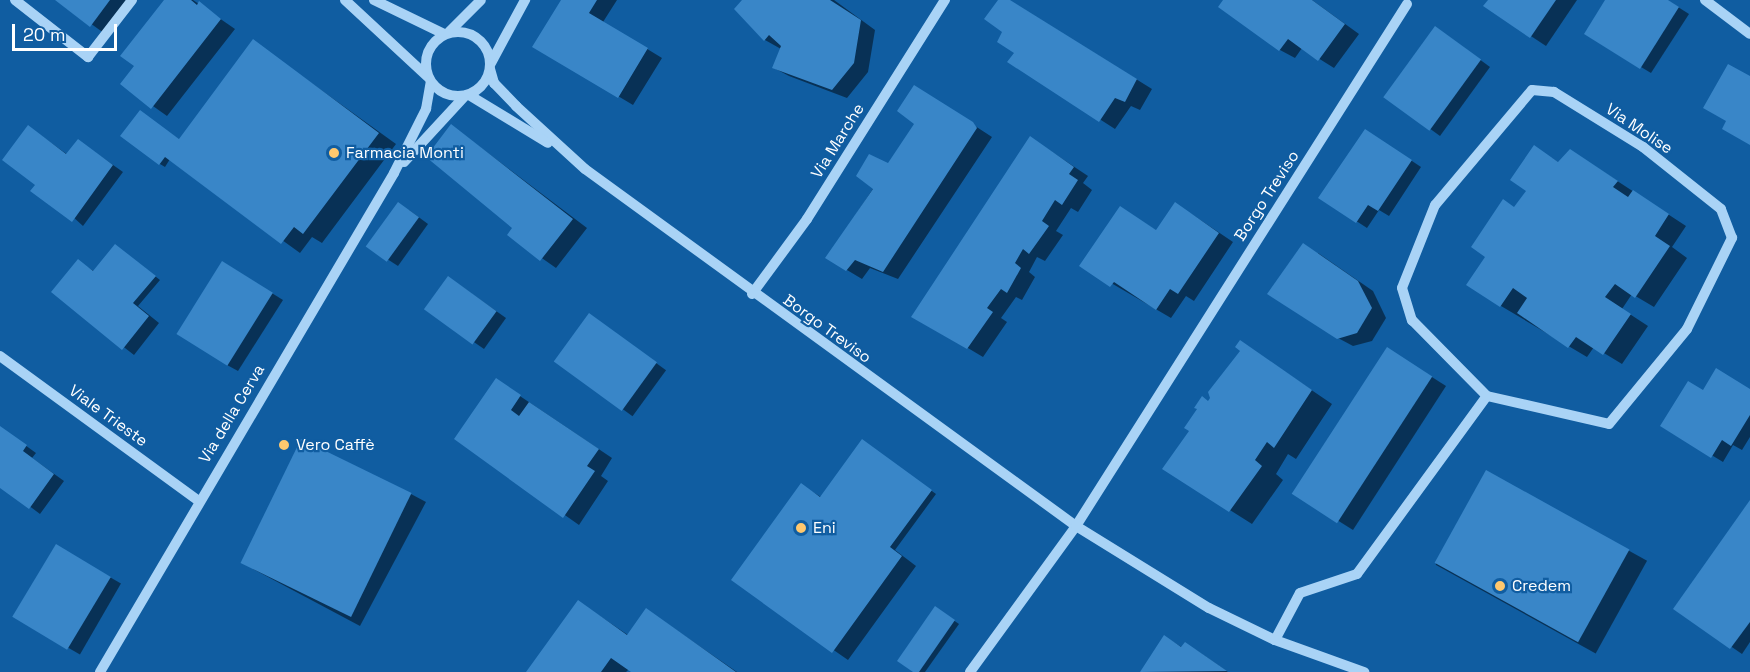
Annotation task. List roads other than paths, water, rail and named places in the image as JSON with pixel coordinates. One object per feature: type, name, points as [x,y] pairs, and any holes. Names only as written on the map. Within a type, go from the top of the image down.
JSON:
[{"type":"street","points":[[15,0],[88,57],[132,0]]},
{"type":"street","points":[[345,0],[446,94],[467,95],[483,85],[525,0]]},
{"type":"street","points":[[374,0],[447,33],[469,33],[478,38],[485,45],[491,66]]},
{"type":"street","points":[[430,80],[426,57],[481,0]]},
{"type":"street","name":"Via Marche","points":[[752,294],[807,219],[945,0]]},
{"type":"street","points":[[1706,0],[1750,34]]},
{"type":"street","name":"Borgo Treviso","points":[[970,672],[1076,526],[1407,4]]},
{"type":"street","name":"Borgo Treviso","points":[[491,66],[494,83],[564,152],[752,294],[1076,526],[1199,602],[1275,640],[1364,672]]},
{"type":"street","name":"Via della Cerva","points":[[100,672],[198,501],[394,173],[426,109],[430,80]]},
{"type":"street","name":"Via Molise","points":[[1532,90],[1554,92],[1643,147],[1721,209],[1732,238],[1687,329],[1609,424],[1487,396],[1412,320],[1402,288],[1435,205],[1532,90]]},
{"type":"street","name":"Via della Cerva","points":[[394,173],[467,95]]},
{"type":"street","name":"Borgo Treviso","points":[[467,95],[510,123],[564,152]]},
{"type":"street","name":"Viale Trieste","points":[[0,356],[198,501]]},
{"type":"street","points":[[1275,640],[1300,593],[1357,574],[1487,396]]},
{"type":"place","name":"Farmacia Monti","points":[[334,153]]},
{"type":"place","name":"Vero Caffè","points":[[284,445]]},
{"type":"place","name":"Eni","points":[[801,528]]},
{"type":"place","name":"Credem","points":[[1500,586]]}]
